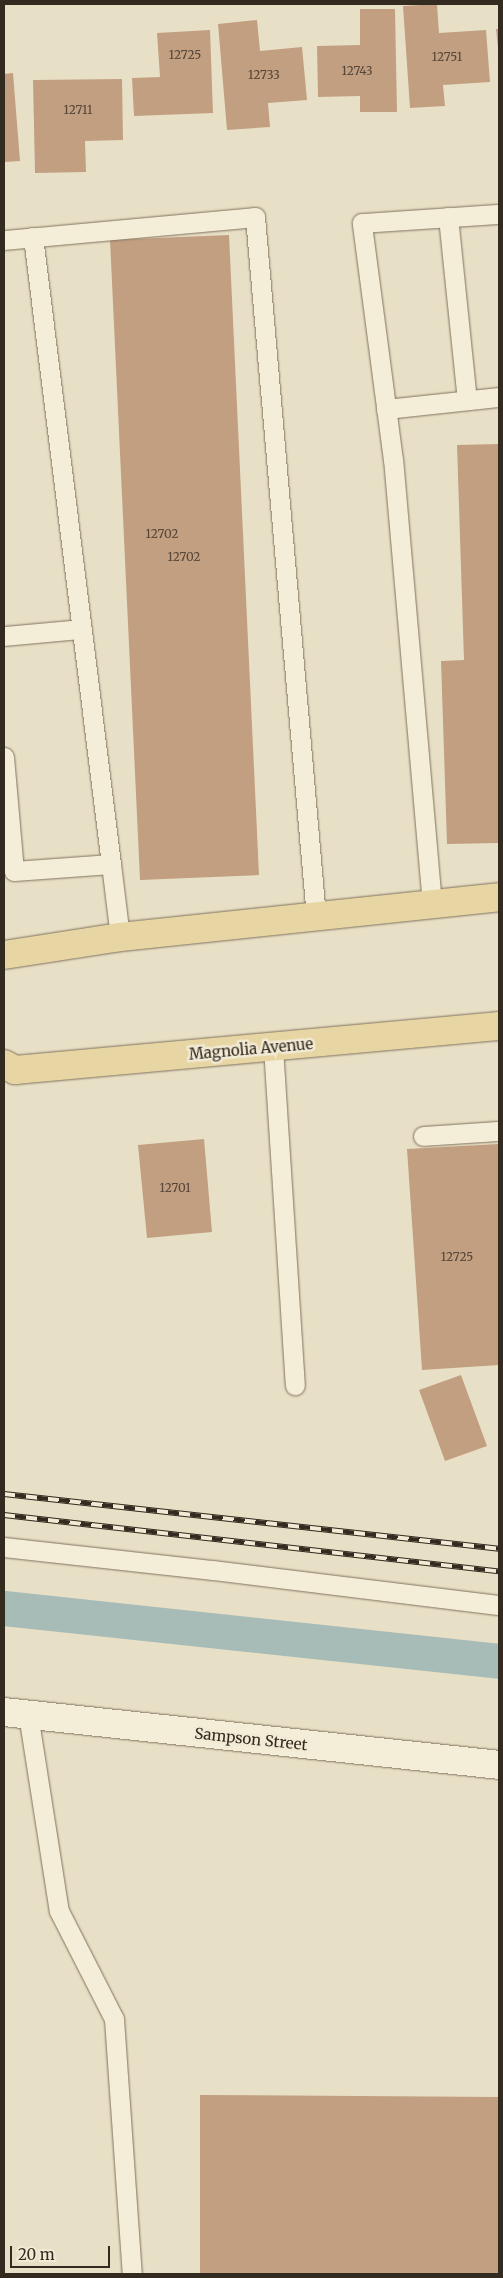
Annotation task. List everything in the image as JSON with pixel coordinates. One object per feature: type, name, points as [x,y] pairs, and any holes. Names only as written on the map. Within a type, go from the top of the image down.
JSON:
[{"type":"main road","points":[[4,955],[120,937],[499,897]]},
{"type":"main road","name":"Magnolia Avenue","points":[[7,1069],[499,1026]]},
{"type":"street","name":"Sampson Street","points":[[16,1713],[499,1765]]},
{"type":"lane","points":[[432,904],[393,460],[362,223],[499,214]]},
{"type":"lane","points":[[4,240],[255,217],[316,917]]},
{"type":"lane","points":[[448,217],[467,400]]},
{"type":"lane","points":[[33,237],[120,937]]},
{"type":"lane","points":[[386,409],[499,397]]},
{"type":"lane","points":[[4,636],[82,629]]},
{"type":"lane","points":[[4,757],[14,871],[111,864]]},
{"type":"lane","points":[[273,1047],[295,1385]]},
{"type":"lane","points":[[423,1136],[499,1131]]},
{"type":"lane","points":[[4,1547],[499,1605]]},
{"type":"lane","points":[[16,1713],[59,1910],[114,2020],[132,2274]]},
{"type":"building","points":[[437,4],[439,33],[486,30],[490,82],[443,85],[445,106],[410,108],[403,6]]},
{"type":"building","points":[[360,9],[395,9],[397,112],[360,112],[360,96],[318,97],[317,46],[360,45]]},
{"type":"building","points":[[257,20],[260,51],[302,47],[307,100],[268,103],[270,127],[227,130],[218,24]]},
{"type":"building","points":[[496,29],[499,29],[499,48],[498,48]]},
{"type":"building","points":[[210,30],[213,113],[134,116],[132,78],[160,77],[157,33]]},
{"type":"building","points":[[13,73],[20,161],[4,162],[4,74]]},
{"type":"building","points":[[122,79],[123,140],[85,141],[86,172],[35,173],[33,80]]},
{"type":"building","points":[[229,235],[259,875],[140,880],[110,240]]},
{"type":"building","points":[[499,444],[499,843],[447,844],[441,661],[464,660],[457,445]]},
{"type":"building","points":[[204,1139],[212,1232],[147,1238],[138,1145]]},
{"type":"building","points":[[499,1144],[499,1365],[422,1370],[407,1149]]},
{"type":"building","points":[[461,1375],[487,1446],[445,1461],[419,1390]]},
{"type":"building","points":[[200,2095],[499,2097],[499,2274],[200,2274]]},
{"type":"waterway","points":[[4,1608],[499,1661]]},
{"type":"railway","points":[[4,1494],[499,1549]]},
{"type":"railway","points":[[4,1515],[499,1571]]}]
